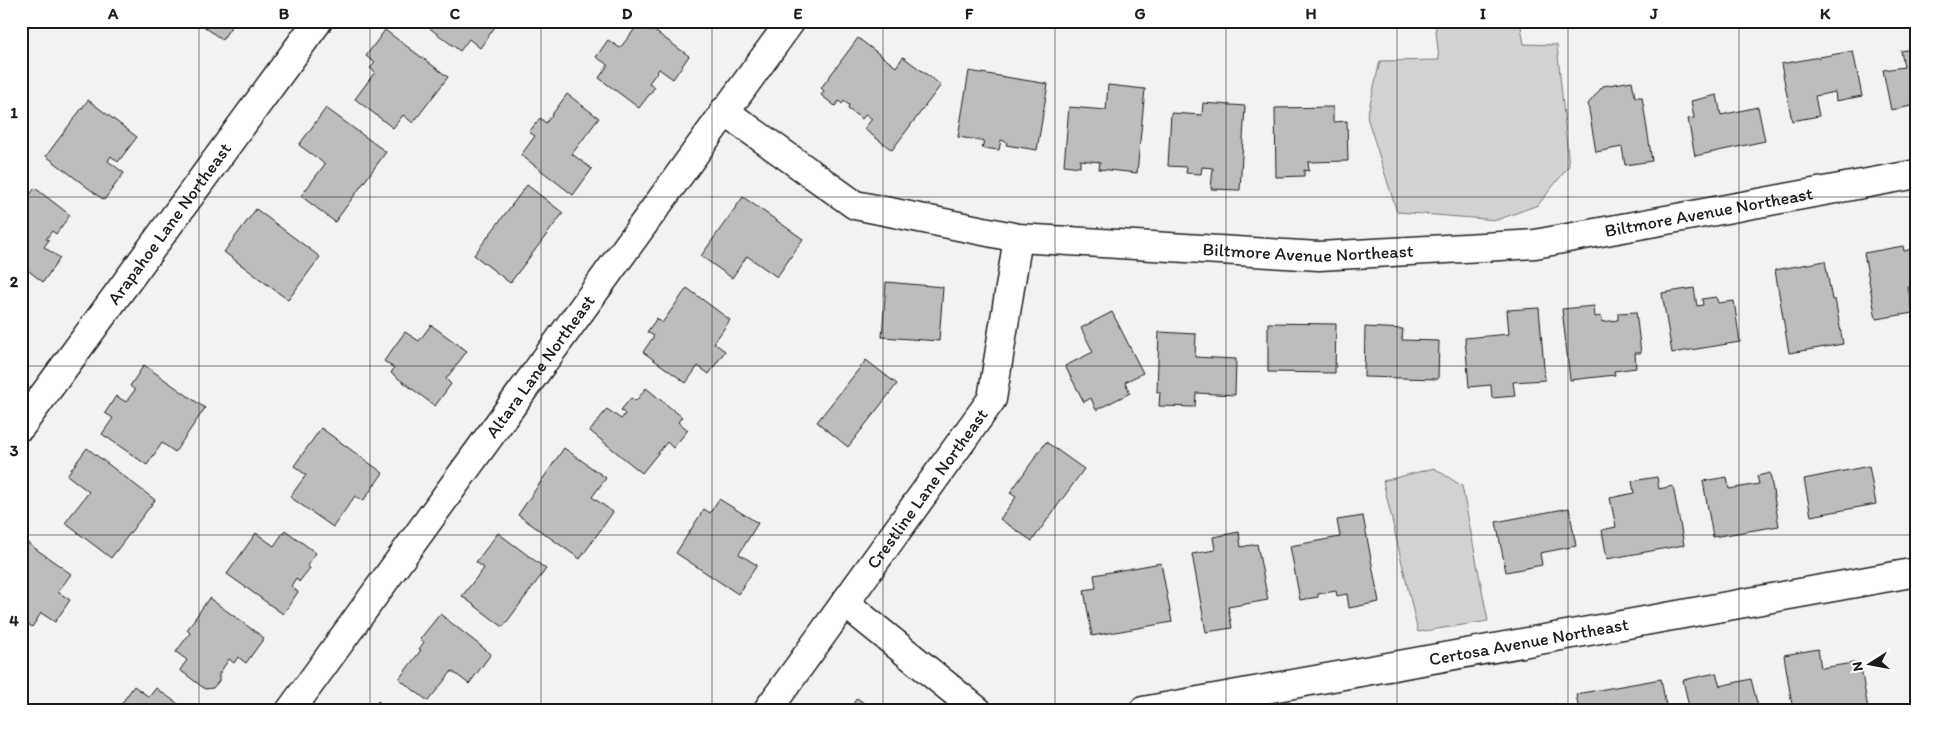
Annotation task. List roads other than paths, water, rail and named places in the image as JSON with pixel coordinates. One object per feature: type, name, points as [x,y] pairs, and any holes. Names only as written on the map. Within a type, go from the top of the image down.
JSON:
[{"type":"street","name":"Arapahoe Lane Northeast","points":[[21,426],[318,21]]},
{"type":"street","name":"Altara Lane Northeast","points":[[290,711],[791,21]]},
{"type":"street","name":"Biltmore Avenue Northeast","points":[[724,111],[855,205],[1018,238],[1318,256],[1535,244],[1917,174]]},
{"type":"street","name":"Crestline Lane Northeast","points":[[767,711],[992,400],[1018,238]]},
{"type":"street","name":"Certosa Avenue Northeast","points":[[1143,711],[1917,572]]},
{"type":"street","points":[[845,603],[978,711]]}]
